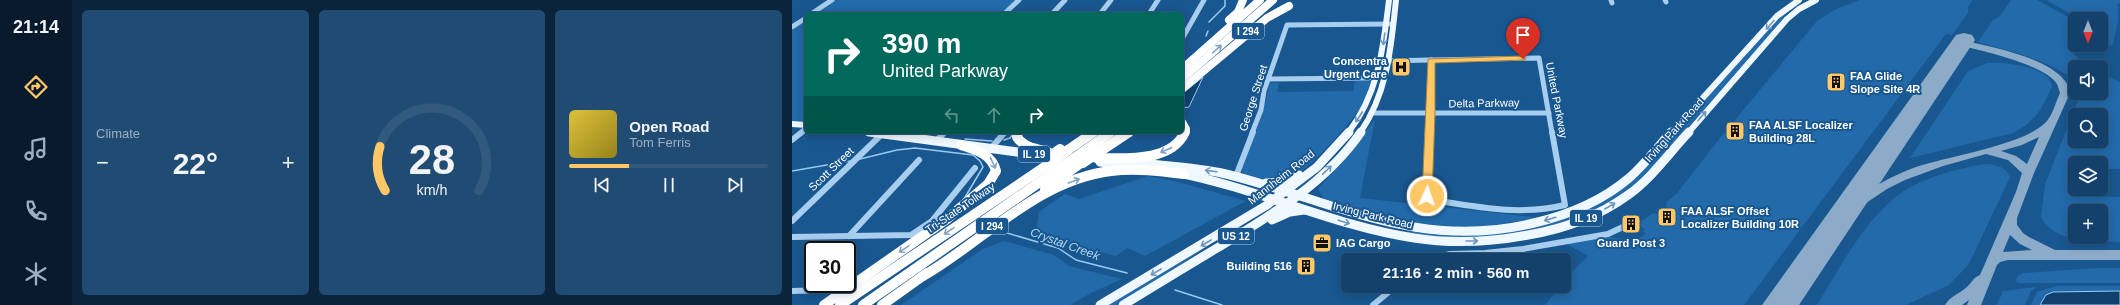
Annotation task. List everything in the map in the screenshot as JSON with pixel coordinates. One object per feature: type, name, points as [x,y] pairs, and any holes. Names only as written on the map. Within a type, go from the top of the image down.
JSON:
[{"type":"highway","points":[[1184,66],[1238,12],[1243,0]]},
{"type":"highway","name":"I 294","points":[[1184,66],[1260,0]]},
{"type":"highway","name":"I 294","points":[[1184,77],[1273,0]]},
{"type":"highway","name":"I 294","points":[[1184,87],[1216,61],[1279,0]]},
{"type":"highway","points":[[1216,61],[1267,18],[1289,6]]},
{"type":"highway","points":[[1095,155],[1144,157],[1165,151],[1180,143],[1185,136],[1186,129],[1184,126]]},
{"type":"highway","points":[[1018,134],[1017,137],[1022,144],[1050,157]]},
{"type":"highway","points":[[1064,150],[1081,134]]},
{"type":"highway","name":"Tri-State Tollway","points":[[840,305],[981,210],[1050,157],[1091,134]]},
{"type":"highway","name":"I 294","points":[[863,305],[1108,134]]},
{"type":"highway","points":[[1095,155],[1121,134]]},
{"type":"highway","points":[[1095,155],[1126,134]]},
{"type":"highway","points":[[824,305],[945,221],[990,182],[996,171],[992,160],[986,154],[960,145]]},
{"type":"highway","name":"I 294","points":[[882,305],[1061,177],[1095,155]]},
{"type":"highway","points":[[923,276],[937,268],[1043,195],[1068,182],[1099,173],[1119,170],[1184,174]]},
{"type":"main road","name":"Mannheim Road","points":[[1389,0],[1390,24]]},
{"type":"main road","name":"Mannheim Road","points":[[1100,305],[1255,213],[1285,192],[1319,164],[1350,130],[1371,95],[1384,61],[1390,24],[1396,0]]},
{"type":"main road","name":"Irving Park Road","points":[[936,141],[994,146],[1050,157],[1095,155],[1236,176],[1376,220],[1427,230],[1488,230],[1546,220],[1591,203],[1613,191],[1637,170],[1778,16],[1799,0]]},
{"type":"main road","name":"Irving Park Road","points":[[890,134],[960,145],[1199,177],[1388,234],[1450,241],[1485,241],[1526,236],[1544,232],[1586,218],[1615,204],[1644,181],[1787,19],[1799,9],[1816,0]]},
{"type":"main road","name":"Mannheim Road","points":[[1123,305],[1298,196],[1314,182],[1350,145],[1372,113],[1385,79],[1384,61]]},
{"type":"main road","points":[[792,124],[804,127]]},
{"type":"main road","points":[[1260,183],[1283,182],[1296,178],[1318,159],[1338,137],[1350,130]]},
{"type":"main road","points":[[1199,177],[1210,183],[1255,198],[1258,204],[1255,213]]},
{"type":"main road","points":[[1314,182],[1313,191],[1317,197],[1364,212],[1376,220]]},
{"type":"main road","points":[[1183,268],[1203,262],[1281,215],[1307,210]]},
{"type":"street","points":[[814,12],[832,0]]},
{"type":"street","points":[[1006,12],[1019,0]]},
{"type":"street","points":[[1054,12],[1065,0]]},
{"type":"street","points":[[1102,12],[1111,0]]},
{"type":"street","points":[[1150,12],[1158,0]]},
{"type":"street","points":[[1184,35],[1204,0]]},
{"type":"street","points":[[792,27],[804,19]]},
{"type":"street","name":"George Street","points":[[1236,176],[1261,110],[1269,79],[1287,25],[1390,24]]},
{"type":"street","points":[[1184,26],[1189,26]]},
{"type":"street","name":"United Parkway","points":[[1334,62],[1539,58],[1565,205],[1545,210],[1514,210],[1433,200],[1427,196],[1431,114]]},
{"type":"street","points":[[1431,60],[1431,114]]},
{"type":"street","points":[[1269,79],[1369,78]]},
{"type":"street","name":"Delta Parkway","points":[[1372,113],[1431,114],[1549,112]]},
{"type":"street","points":[[792,140],[804,129]]},
{"type":"street","name":"Scott Street","points":[[792,221],[882,134]]},
{"type":"street","points":[[936,141],[943,134]]},
{"type":"street","points":[[994,146],[1003,134]]},
{"type":"street","points":[[849,236],[919,160]]},
{"type":"street","points":[[792,237],[911,235],[932,221],[975,168]]},
{"type":"street","points":[[1493,253],[1528,249],[1574,238],[1604,235],[1619,230],[1626,225]]},
{"type":"street","points":[[792,291],[804,291]]},
{"type":"street","points":[[1373,305],[1388,293]]},
{"type":"shaded area","points":[[836,0],[1016,0],[1004,12],[818,12]]},
{"type":"shaded area","points":[[1806,0],[1785,14],[1775,30],[1645,175],[1623,192],[1599,207],[1548,227],[1493,237],[1437,238],[1398,231],[1454,234],[1495,232],[1611,196],[1784,13]]},
{"type":"shaded area","points":[[1860,0],[1973,0],[1968,7],[1968,13],[1952,35],[1946,34],[1744,305],[1545,305],[1555,293],[1571,293],[1571,273],[1588,256],[1567,244],[1582,240],[1608,238],[1632,241],[1646,234],[1643,231],[1645,229],[1638,224],[1653,213],[1658,214],[1660,220],[1670,220],[1666,203],[1677,193],[1724,133],[1740,137],[1738,135],[1745,126],[1734,121],[1817,21],[1838,8]]},
{"type":"shaded area","points":[[2011,0],[2037,0],[2068,17],[2068,52],[2073,52],[2076,57],[2080,60],[2068,60],[2068,76],[2053,67],[2029,57],[1978,42],[1993,20],[2000,16]]},
{"type":"shaded area","points":[[2046,0],[2120,0],[2120,3],[2117,4],[2117,25],[2112,46],[2108,45],[2108,12],[2068,12]]},
{"type":"shaded area","points":[[804,22],[804,122],[792,121],[792,30]]},
{"type":"shaded area","points":[[1987,63],[2003,63],[2025,67],[2044,74],[2050,80],[2052,87],[2033,119],[2028,124],[2013,133],[1910,158],[1968,71]]},
{"type":"shaded area","points":[[2108,76],[2120,82],[2120,169],[2108,169],[2108,156],[2068,156],[2068,196],[2120,197],[2120,242],[2108,242],[2108,204],[2068,204],[2068,238],[2047,226],[2041,217],[2045,184],[2068,126],[2068,148],[2108,148],[2108,108],[2075,108],[2078,100],[2108,100]]},
{"type":"shaded area","points":[[1203,77],[1189,107],[1184,108],[1184,92]]},
{"type":"shaded area","points":[[1355,81],[1373,81],[1356,114],[1335,139],[1307,167],[1298,174],[1285,180],[1273,180],[1243,174],[1242,170],[1263,112],[1270,83],[1279,83],[1277,92],[1353,91]]},
{"type":"shaded area","points":[[1375,119],[1360,198],[1541,218],[1480,227],[1457,227],[1406,222],[1324,199],[1318,189],[1345,158]]},
{"type":"shaded area","points":[[1982,164],[1998,166],[2005,170],[2010,177],[1969,264],[1949,285],[1906,305],[1817,305],[1854,244],[1864,230],[1888,204],[1910,187],[1929,178]]},
{"type":"shaded area","points":[[1148,176],[1178,182],[1246,201],[1145,256],[1127,248],[1116,256],[1035,236],[1039,212],[1065,194],[1079,199]]},
{"type":"shaded area","points":[[1004,241],[1054,255],[1069,266],[1122,279],[1091,293],[1070,305],[901,305],[983,249]]},
{"type":"shaded area","points":[[1208,246],[1159,279],[1116,305],[1108,305]]},
{"type":"shaded area","points":[[2120,268],[2120,283],[2018,283],[2015,281],[2019,275],[2023,273]]},
{"type":"shaded area","points":[[2057,286],[2120,286],[2120,305],[2031,305],[2037,292]]},
{"type":"shaded area","points":[[2037,287],[2031,291],[2025,305],[1997,305],[2003,291]]},
{"type":"shaded area","points":[[2120,291],[2120,305],[2040,305],[2046,295],[2053,292]]},
{"type":"waterway","points":[[1209,22],[1225,6],[1225,0]]},
{"type":"waterway","points":[[1206,36],[1208,31]]},
{"type":"waterway","points":[[1004,140],[1010,138],[1013,134]]},
{"type":"waterway","points":[[965,139],[992,141]]},
{"type":"waterway","name":"Crystal Creek","points":[[860,159],[897,150],[915,148],[973,155],[980,161],[983,167],[964,199]]},
{"type":"waterway","name":"Crystal Creek","points":[[792,171],[850,161]]},
{"type":"waterway","name":"Crystal Creek","points":[[997,230],[1058,248],[1076,260],[1127,273]]},
{"type":"waterway","name":"Crystal Creek","points":[[1175,290],[1222,305]]},
{"type":"taxiway","points":[[1962,43],[2022,60],[2052,74],[2062,83],[2065,93],[2028,173]]},
{"type":"taxiway","points":[[1836,224],[1866,197],[1901,177],[1959,158],[2018,143],[2031,138],[2049,124]]},
{"type":"taxiway","points":[[1990,152],[2012,158],[2021,164],[2028,173]]},
{"type":"taxiway","points":[[1974,305],[2022,192],[2028,173]]},
{"type":"taxiway","points":[[2011,218],[2011,225],[2018,236],[2024,241],[2050,252]]},
{"type":"taxiway","points":[[1992,263],[1995,259],[2008,255],[2120,255]]},
{"type":"taxiway","points":[[1952,305],[1973,290],[1981,280]]},
{"type":"runway","points":[[1780,305],[1964,40]]},
{"type":"place","name":"Concentra Urgent Care","points":[[1401,67]]},
{"type":"place","name":"FAA Glide Slope Site 4R","points":[[1836,82]]},
{"type":"place","name":"FAA ALSF Localizer Building 28L","points":[[1735,131]]},
{"type":"place","name":"FAA ALSF Offset Localizer Building 10R","points":[[1667,217]]},
{"type":"place","name":"Guard Post 3","points":[[1631,224]]},
{"type":"place","name":"IAG Cargo","points":[[1322,243]]},
{"type":"place","name":"Building 516","points":[[1306,266]]},
{"type":"route","points":[[1427,196],[1431,114],[1431,60],[1523,59]]}]
